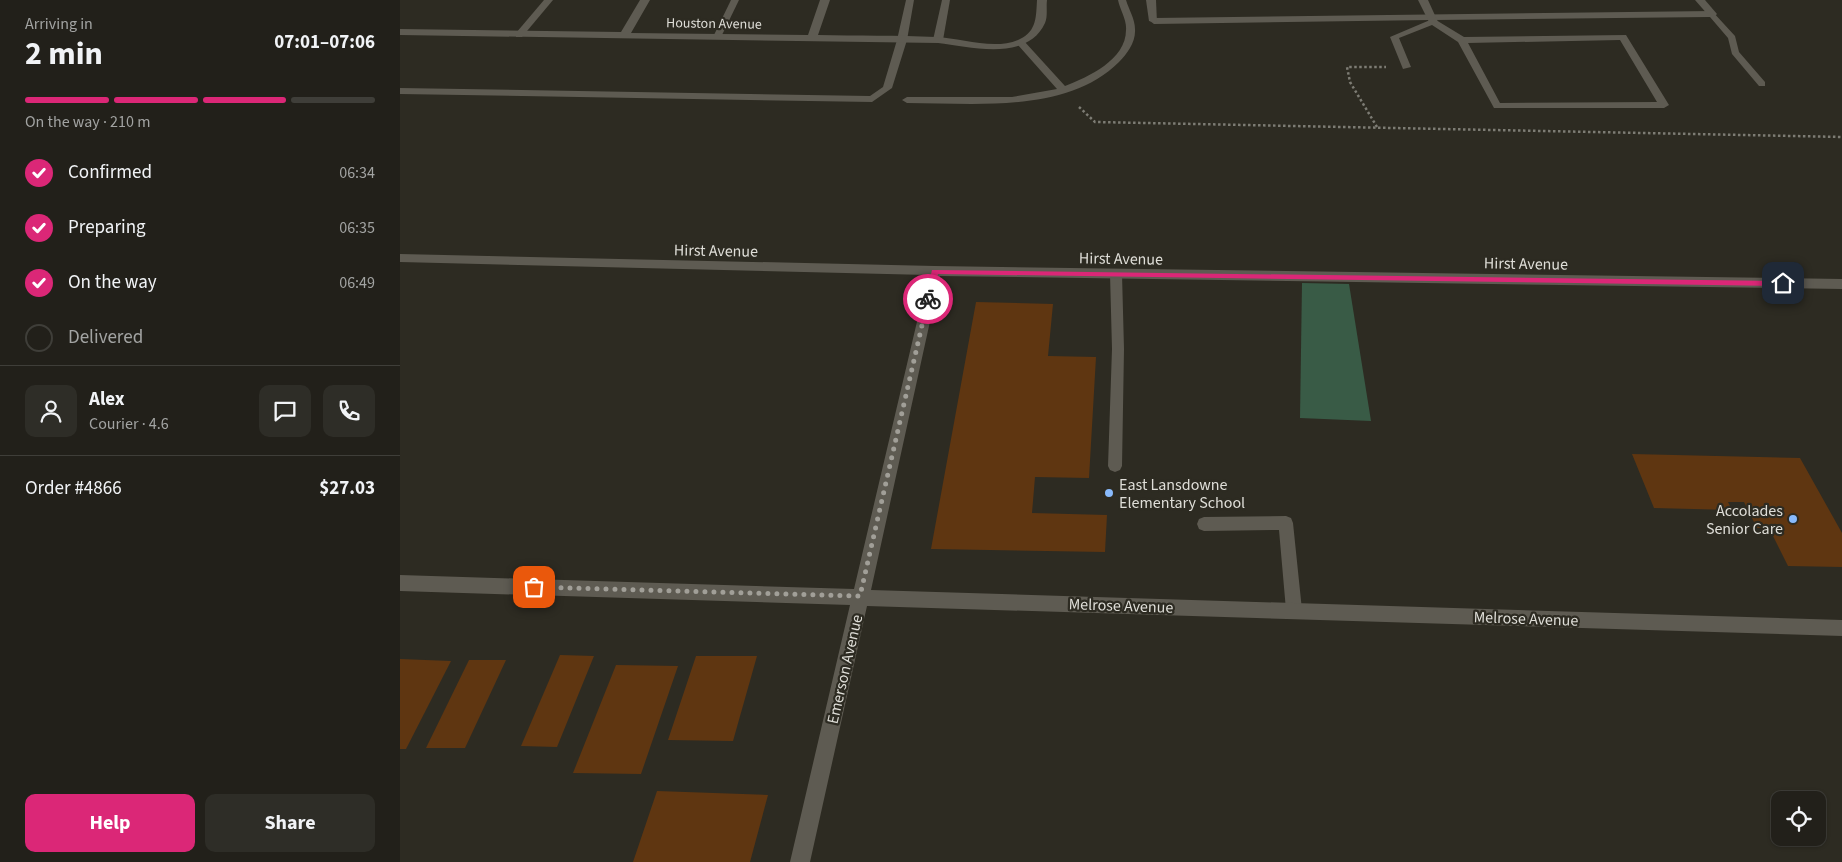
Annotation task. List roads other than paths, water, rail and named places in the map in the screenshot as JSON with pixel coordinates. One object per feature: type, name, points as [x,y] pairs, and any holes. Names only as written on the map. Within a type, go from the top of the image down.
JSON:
[{"type":"street","points":[[624,36],[645,0]]},
{"type":"street","points":[[812,38],[825,0]]},
{"type":"street","points":[[1024,42],[1040,24],[1042,0]]},
{"type":"street","points":[[1151,0],[1154,21]]},
{"type":"street","points":[[1423,0],[1432,20]]},
{"type":"street","points":[[1700,0],[1712,14]]},
{"type":"street","name":"Houston Avenue","points":[[400,32],[938,40],[990,46],[1024,42]]},
{"type":"street","name":"Hirst Avenue","points":[[400,258],[935,272],[1842,284]]},
{"type":"street","name":"Emerson Avenue","points":[[800,862],[935,272]]},
{"type":"street","name":"Melrose Avenue","points":[[400,583],[1842,628]]},
{"type":"lane","points":[[519,35],[549,0]]},
{"type":"lane","points":[[716,36],[735,0]]},
{"type":"lane","points":[[400,91],[872,99],[887,88],[902,40],[910,0]]},
{"type":"lane","points":[[938,40],[946,0]]},
{"type":"lane","points":[[906,100],[1024,98],[1063,90],[1093,79],[1116,61],[1127,47],[1131,30],[1122,0]]},
{"type":"lane","points":[[1154,21],[1432,20],[1712,14],[1732,38],[1735,52],[1762,84]]},
{"type":"lane","points":[[1432,20],[1462,40],[1497,106],[1664,105],[1624,37],[1462,40]]},
{"type":"lane","points":[[1406,67],[1394,37],[1432,20]]},
{"type":"lane","points":[[1024,42],[1063,90]]},
{"type":"lane","points":[[1115,466],[1118,349],[1116,274]]},
{"type":"lane","points":[[1204,524],[1286,524],[1294,610]]},
{"type":"place","name":"East Lansdowne Elementary School","points":[[1109,493]]},
{"type":"place","name":"Accolades Senior Care","points":[[1793,519]]}]
